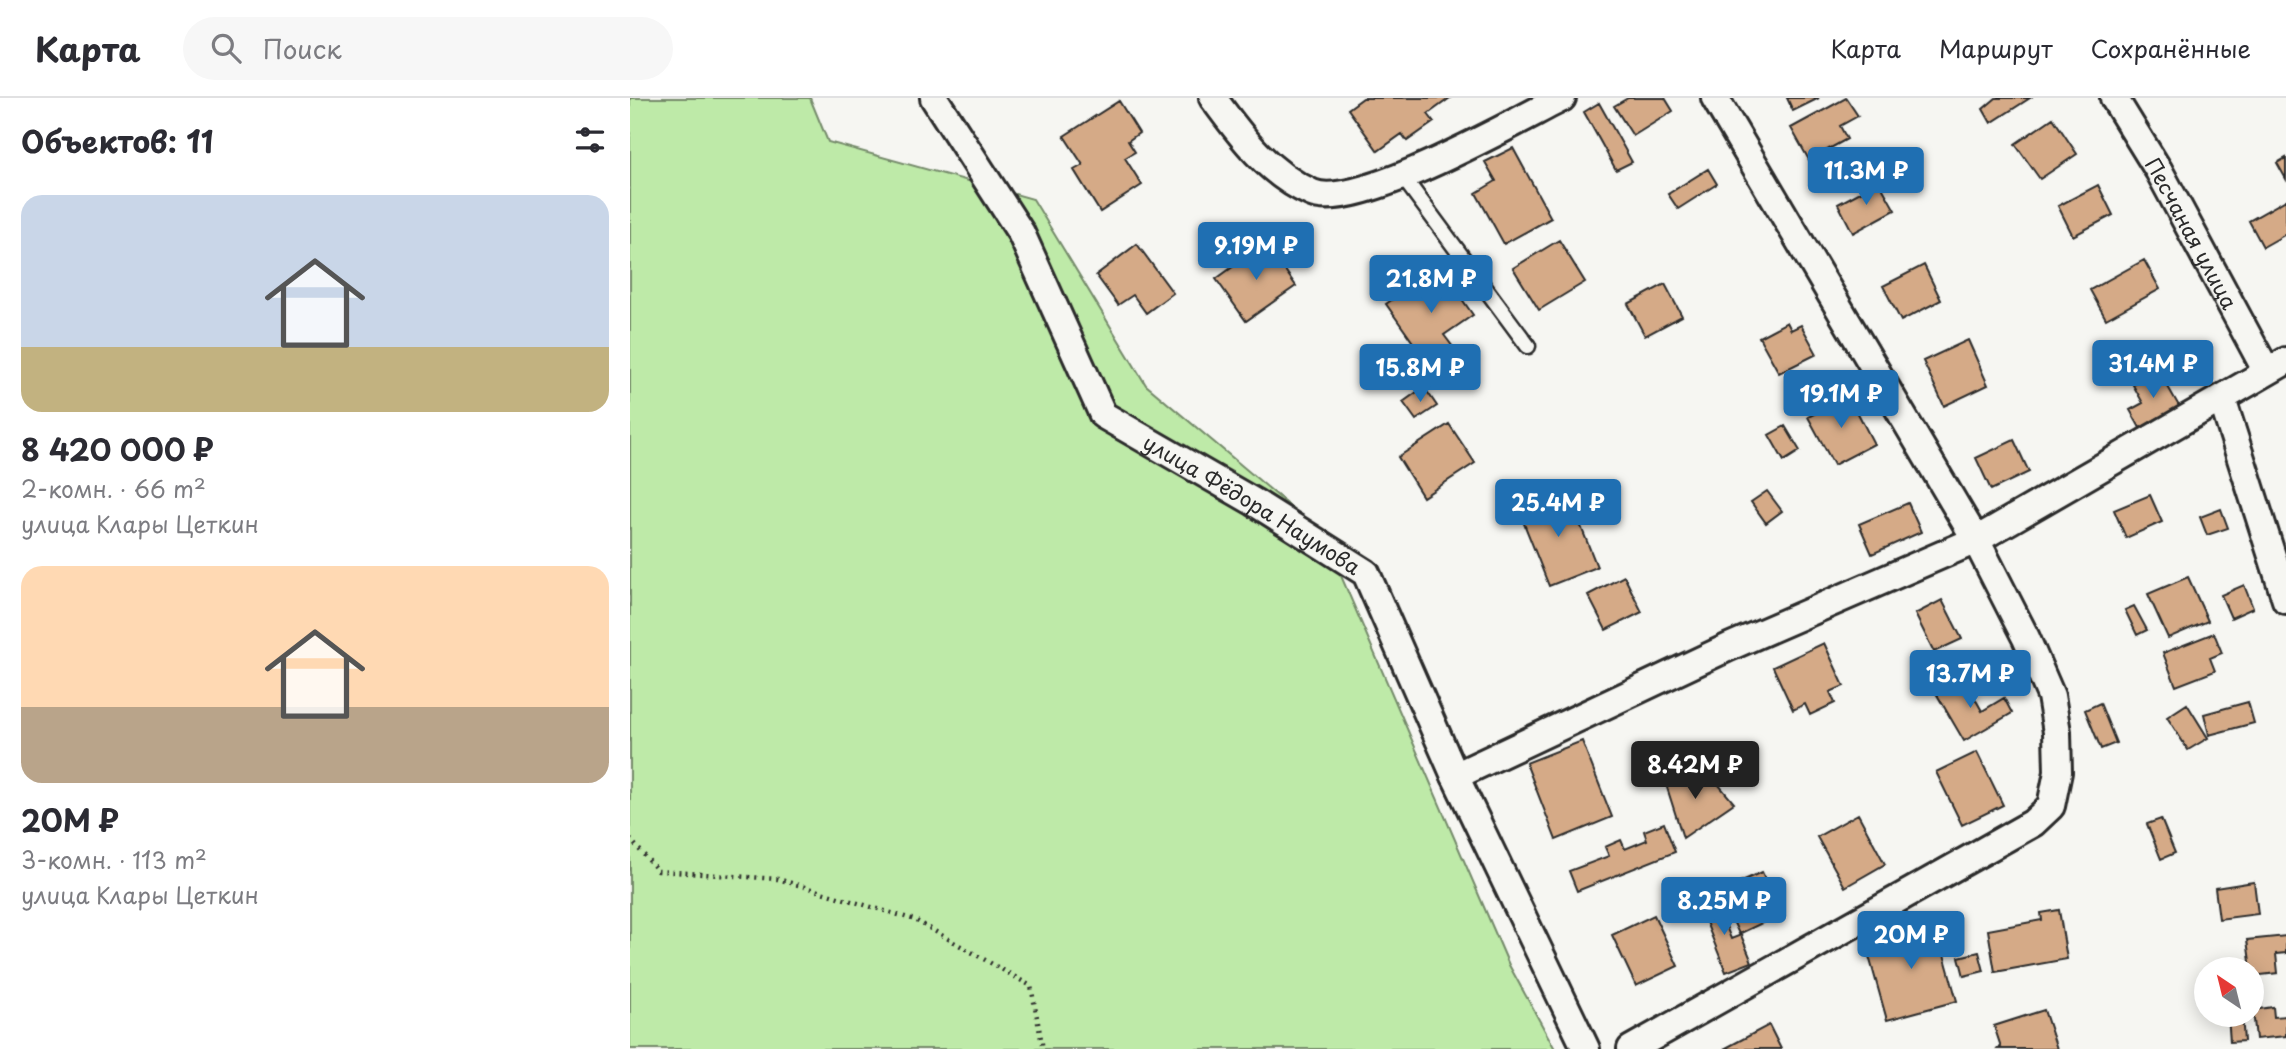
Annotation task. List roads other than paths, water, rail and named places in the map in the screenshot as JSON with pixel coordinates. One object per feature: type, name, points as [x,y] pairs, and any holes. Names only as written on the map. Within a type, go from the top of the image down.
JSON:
[{"type":"street","name":"улица Фёдора Наумова","points":[[934,98],[1021,233],[1103,415],[1254,502],[1366,573],[1455,776],[1587,1049]]},
{"type":"street","points":[[1213,98],[1240,135],[1273,170],[1314,194],[1353,193],[1403,177],[1562,98]]},
{"type":"street","points":[[1631,1049],[2033,823],[2051,806],[2058,772],[2057,732],[2051,696],[2026,638],[1976,540],[1715,98]]},
{"type":"street","name":"Песчаная улица","points":[[2114,98],[2276,366]]},
{"type":"street","points":[[1455,776],[1729,647],[1976,540],[2222,400],[2276,366]]},
{"type":"street","points":[[2222,400],[2286,600]]},
{"type":"lane","points":[[1403,177],[1528,346]]}]
